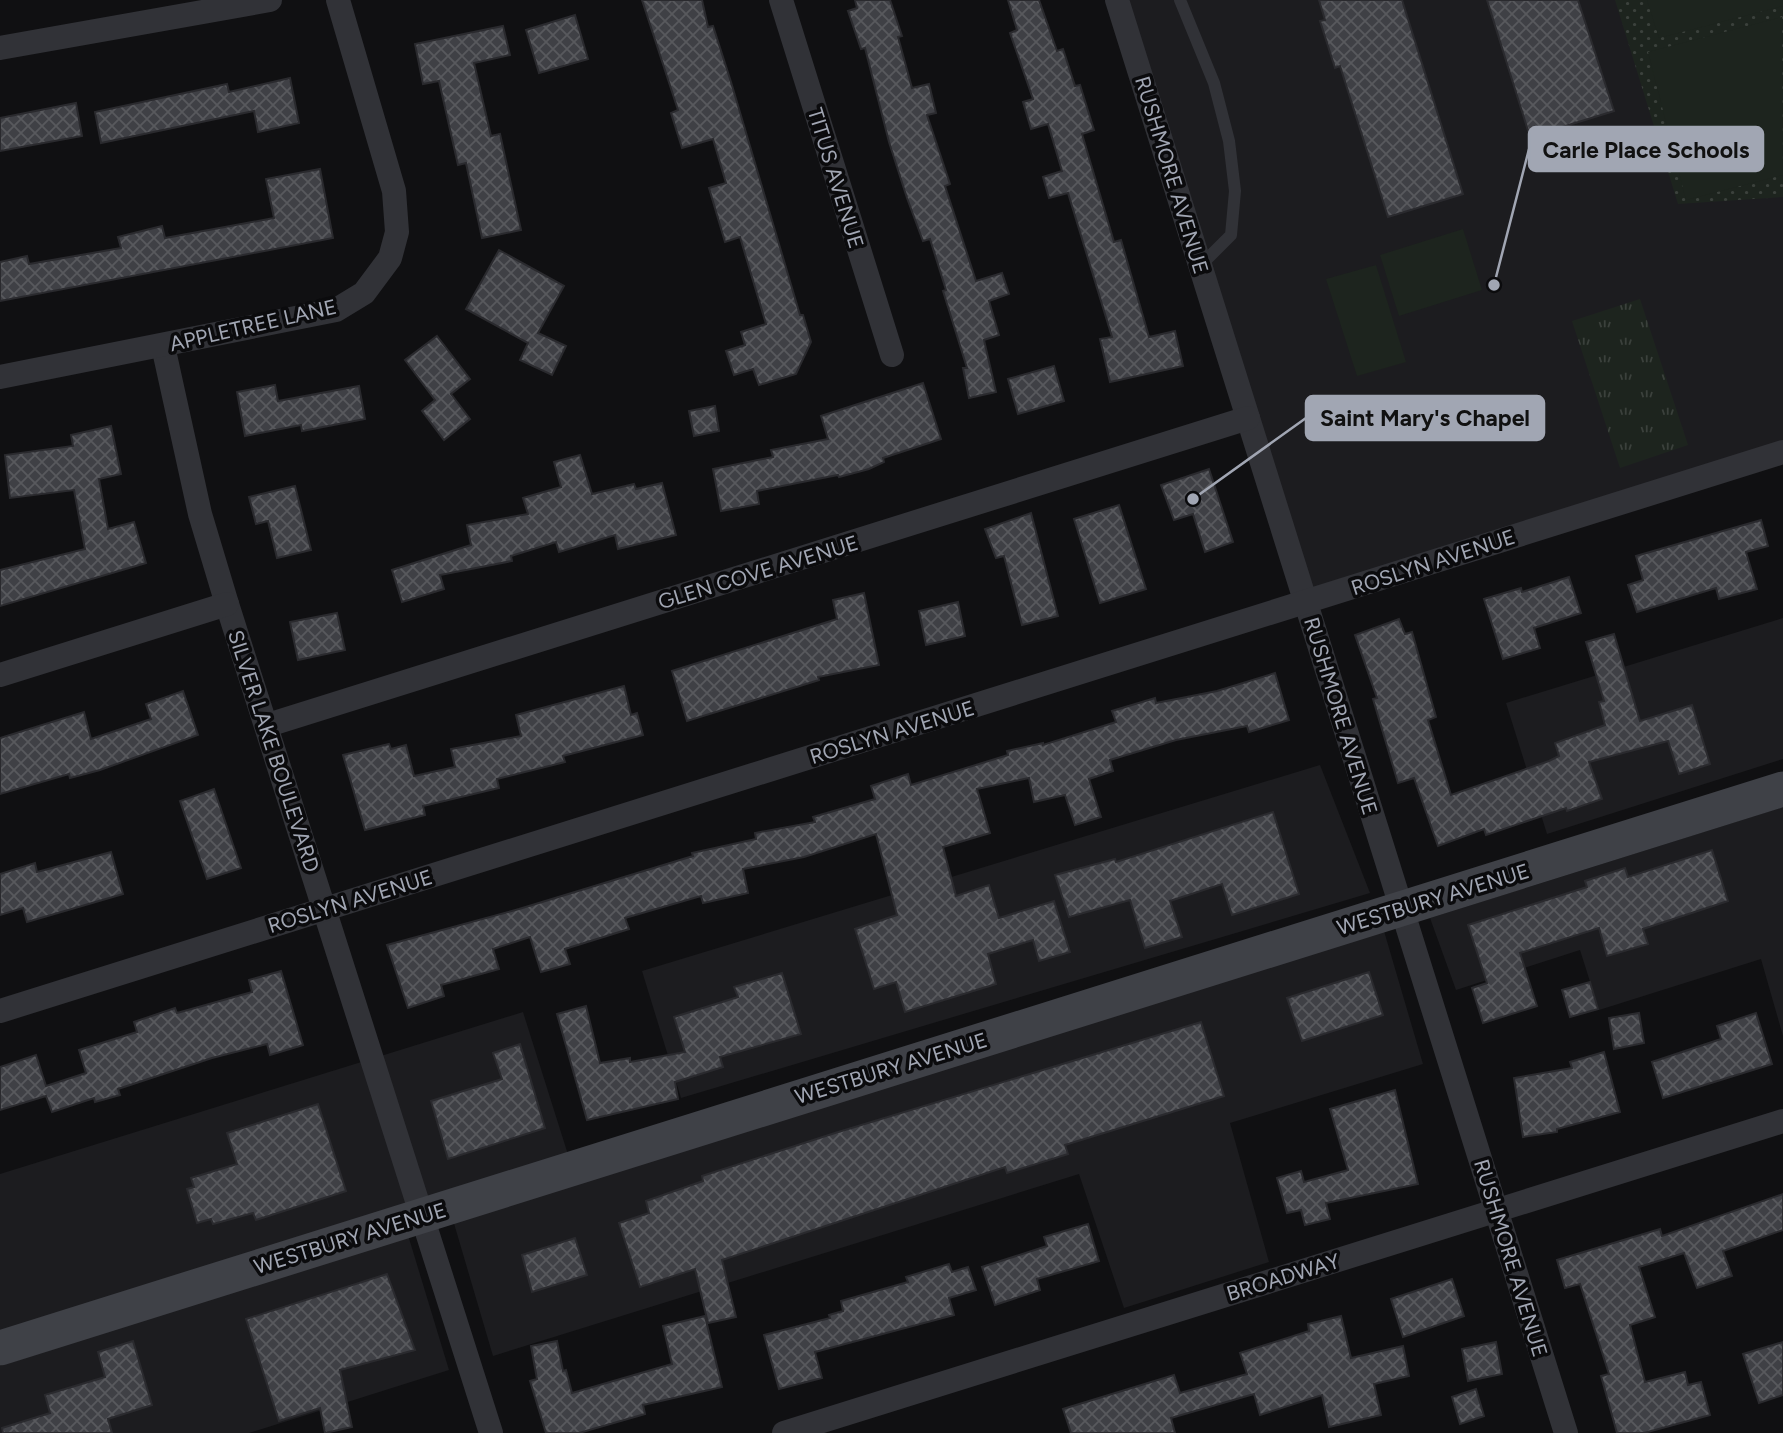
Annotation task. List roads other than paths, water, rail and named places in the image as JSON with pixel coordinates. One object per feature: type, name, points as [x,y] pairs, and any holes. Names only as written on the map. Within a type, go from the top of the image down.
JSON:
[{"type":"main road","name":"WESTBURY AVENUE","points":[[0,1348],[1783,789]]},
{"type":"street","points":[[0,48],[270,0]]},
{"type":"street","name":"APPLETREE LANE","points":[[0,377],[335,310],[364,293],[390,258],[397,232],[394,191],[338,0]]},
{"type":"street","name":"TITUS AVENUE","points":[[780,0],[892,355]]},
{"type":"street","name":"RUSHMORE AVENUE","points":[[1117,0],[1566,1433]]},
{"type":"street","name":"SILVER LAKE BOULEVARD","points":[[163,345],[200,514],[227,604],[268,725],[491,1433]]},
{"type":"street","name":"GLEN COVE AVENUE","points":[[268,725],[1248,418]]},
{"type":"street","name":"ROSLYN AVENUE","points":[[0,1011],[1783,452]]},
{"type":"street","points":[[0,675],[227,604]]},
{"type":"street","name":"BROADWAY","points":[[784,1433],[1783,1121]]},
{"type":"lane","points":[[1180,0],[1214,83],[1229,141],[1235,191],[1231,235],[1200,267]]},
{"type":"place","name":"Carle Place Schools","points":[[1494,285]]},
{"type":"place","name":"Saint Mary's Chapel","points":[[1193,499]]}]
